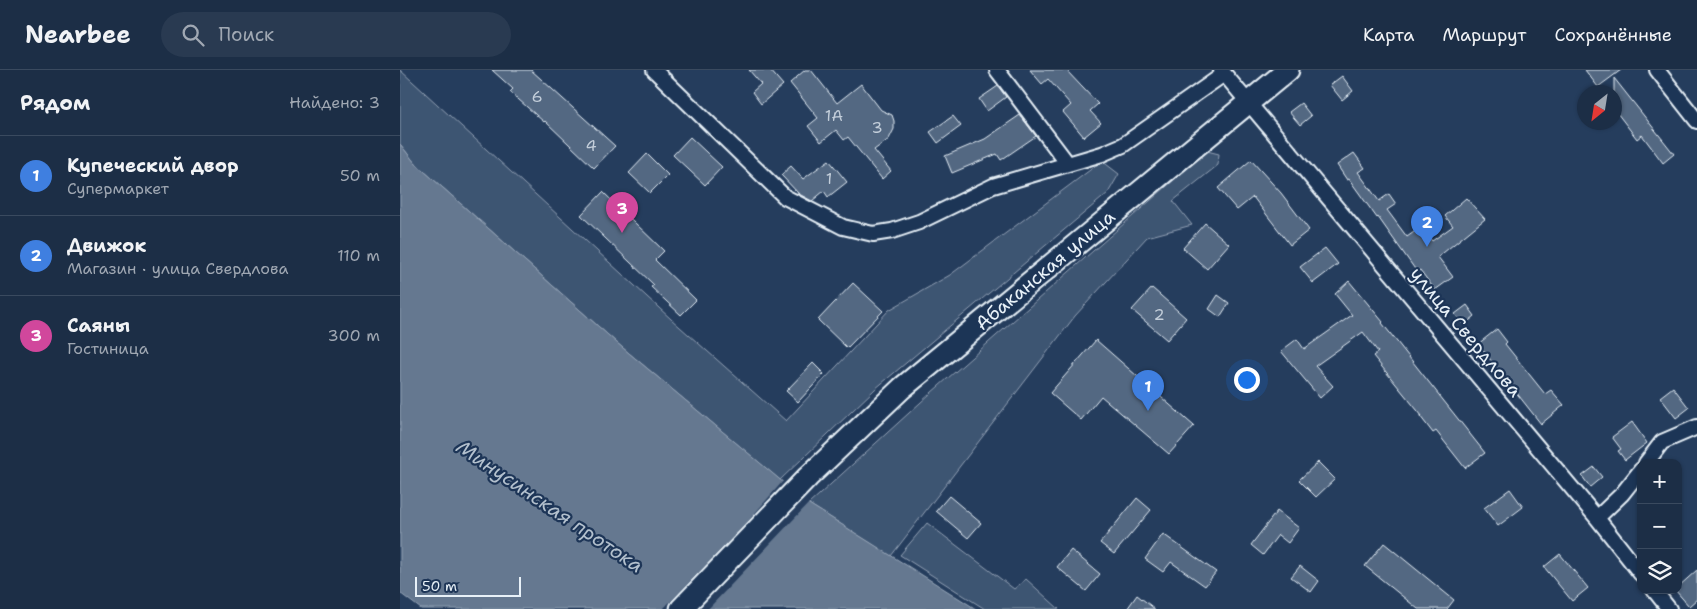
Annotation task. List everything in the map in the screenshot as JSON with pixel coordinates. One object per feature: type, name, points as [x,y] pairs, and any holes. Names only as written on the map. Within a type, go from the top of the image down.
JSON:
[{"type":"main road","name":"Абаканская улица","points":[[681,609],[808,477],[902,388],[1288,70]]},
{"type":"street","points":[[654,70],[785,198],[843,227],[873,234],[892,231],[919,222],[994,186],[1123,146],[1223,72]]},
{"type":"street","points":[[997,70],[1068,164]]},
{"type":"street","points":[[1656,70],[1697,121]]},
{"type":"street","name":"улица Свердлова","points":[[1223,72],[1597,518],[1637,569]]},
{"type":"street","points":[[1649,459],[1662,442],[1697,427]]},
{"type":"street","points":[[1597,518],[1622,494],[1637,475]]},
{"type":"street","points":[[1657,594],[1669,609]]},
{"type":"shaded area","points":[[400,70],[671,319],[786,421],[889,310],[950,275],[1102,161],[1119,174],[1108,193],[875,389],[780,480],[617,343],[415,163],[400,144]]},
{"type":"shaded area","points":[[1207,151],[1219,154],[1218,165],[1173,201],[1192,225],[1147,237],[1075,316],[891,556],[809,504],[931,393]]},
{"type":"shaded area","points":[[927,523],[1014,589],[1026,579],[1059,609],[985,609],[900,555]]},
{"type":"water","name":"Минусинская протока","points":[[400,144],[415,163],[617,343],[809,504],[976,609],[421,609],[400,593]]},
{"type":"pier","points":[[784,480],[810,502],[708,609],[663,609],[748,521]]},
{"type":"building","points":[[492,70],[531,70],[615,146],[594,168],[545,121],[510,92],[513,89]]},
{"type":"building","points":[[749,70],[770,70],[783,85],[761,104],[752,92],[761,84]]},
{"type":"building","points":[[805,70],[811,70],[837,103],[861,84],[881,110],[892,115],[894,129],[889,139],[874,150],[891,171],[882,179],[848,137],[844,140],[836,130],[821,142],[808,126],[818,118],[790,83]]},
{"type":"building","points":[[1030,70],[1066,70],[1098,104],[1090,111],[1101,123],[1084,137],[1063,112],[1071,105],[1048,79],[1042,84]]},
{"type":"building","points":[[1585,70],[1621,70],[1601,85],[1596,85]]},
{"type":"building","points":[[1342,76],[1353,91],[1342,100],[1330,85]]},
{"type":"building","points":[[1614,78],[1620,85],[1614,85]]},
{"type":"building","points":[[998,86],[1006,97],[987,111],[979,99]]},
{"type":"building","points":[[1622,88],[1674,154],[1663,163],[1642,135],[1637,139],[1622,119]]},
{"type":"building","points":[[1301,103],[1311,116],[1300,125],[1289,112]]},
{"type":"building","points":[[1020,115],[1036,136],[1001,160],[997,154],[952,173],[945,156],[985,139]]},
{"type":"building","points":[[953,116],[961,126],[938,143],[930,132]]},
{"type":"building","points":[[690,137],[722,167],[705,185],[673,155]]},
{"type":"building","points":[[1354,153],[1365,168],[1358,172],[1379,201],[1389,194],[1396,204],[1387,210],[1407,237],[1421,227],[1432,241],[1453,226],[1445,216],[1466,198],[1485,219],[1438,257],[1453,277],[1435,290],[1420,270],[1417,272],[1378,217],[1337,165]]},
{"type":"building","points":[[647,154],[668,175],[650,193],[629,173]]},
{"type":"building","points":[[829,160],[847,182],[828,197],[824,191],[812,201],[799,194],[781,175],[791,166],[803,179]]},
{"type":"building","points":[[1251,160],[1281,193],[1309,230],[1290,245],[1253,197],[1237,210],[1218,188]]},
{"type":"building","points":[[603,192],[664,251],[655,260],[696,300],[681,315],[651,287],[654,285],[581,215]]},
{"type":"building","points":[[1205,223],[1229,244],[1207,269],[1183,248]]},
{"type":"building","points":[[1325,248],[1338,264],[1313,283],[1300,267]]},
{"type":"building","points":[[1349,281],[1485,453],[1465,468],[1436,431],[1433,433],[1420,416],[1422,416],[1373,356],[1378,352],[1363,332],[1315,366],[1333,386],[1320,398],[1281,351],[1297,339],[1304,349],[1352,315],[1335,294]]},
{"type":"building","points":[[853,283],[883,311],[847,348],[818,320]]},
{"type":"building","points":[[1152,288],[1186,318],[1167,340],[1132,310]]},
{"type":"building","points":[[1218,295],[1229,303],[1220,317],[1209,309]]},
{"type":"building","points":[[1467,305],[1475,316],[1464,325],[1455,314]]},
{"type":"building","points":[[1497,329],[1507,342],[1505,344],[1545,394],[1551,390],[1564,405],[1541,424],[1478,344]]},
{"type":"building","points":[[1096,340],[1194,426],[1169,454],[1101,396],[1081,420],[1050,393]]},
{"type":"building","points":[[813,363],[824,374],[798,402],[786,391]]},
{"type":"building","points":[[1673,387],[1689,408],[1676,418],[1660,397]]},
{"type":"building","points":[[1632,422],[1647,443],[1625,460],[1618,451],[1621,449],[1612,437]]},
{"type":"building","points":[[1318,462],[1335,479],[1316,497],[1299,480]]},
{"type":"building","points":[[1594,467],[1602,477],[1590,487],[1582,476]]},
{"type":"building","points":[[1510,489],[1523,507],[1498,526],[1484,508]]},
{"type":"building","points":[[949,496],[981,523],[968,538],[936,511]]},
{"type":"building","points":[[1137,498],[1151,510],[1114,554],[1100,543]]},
{"type":"building","points":[[1277,511],[1299,528],[1288,543],[1278,535],[1263,555],[1251,545]]},
{"type":"building","points":[[1163,534],[1216,572],[1205,586],[1171,562],[1163,572],[1145,559]]},
{"type":"building","points":[[1384,543],[1454,600],[1447,609],[1418,609],[1365,566]]},
{"type":"building","points":[[1071,550],[1100,574],[1086,591],[1057,567]]},
{"type":"building","points":[[1560,554],[1588,588],[1572,601],[1544,567]]},
{"type":"building","points":[[1300,566],[1319,581],[1311,592],[1291,577]]},
{"type":"building","points":[[1697,570],[1697,599],[1689,606],[1678,594],[1682,594],[1682,583]]},
{"type":"building","points":[[1137,595],[1155,609],[1127,609]]},
{"type":"place","name":"Саяны","points":[[622,233]]},
{"type":"place","name":"Движок","points":[[1427,247]]},
{"type":"place","name":"Купеческий двор","points":[[1148,411]]}]
